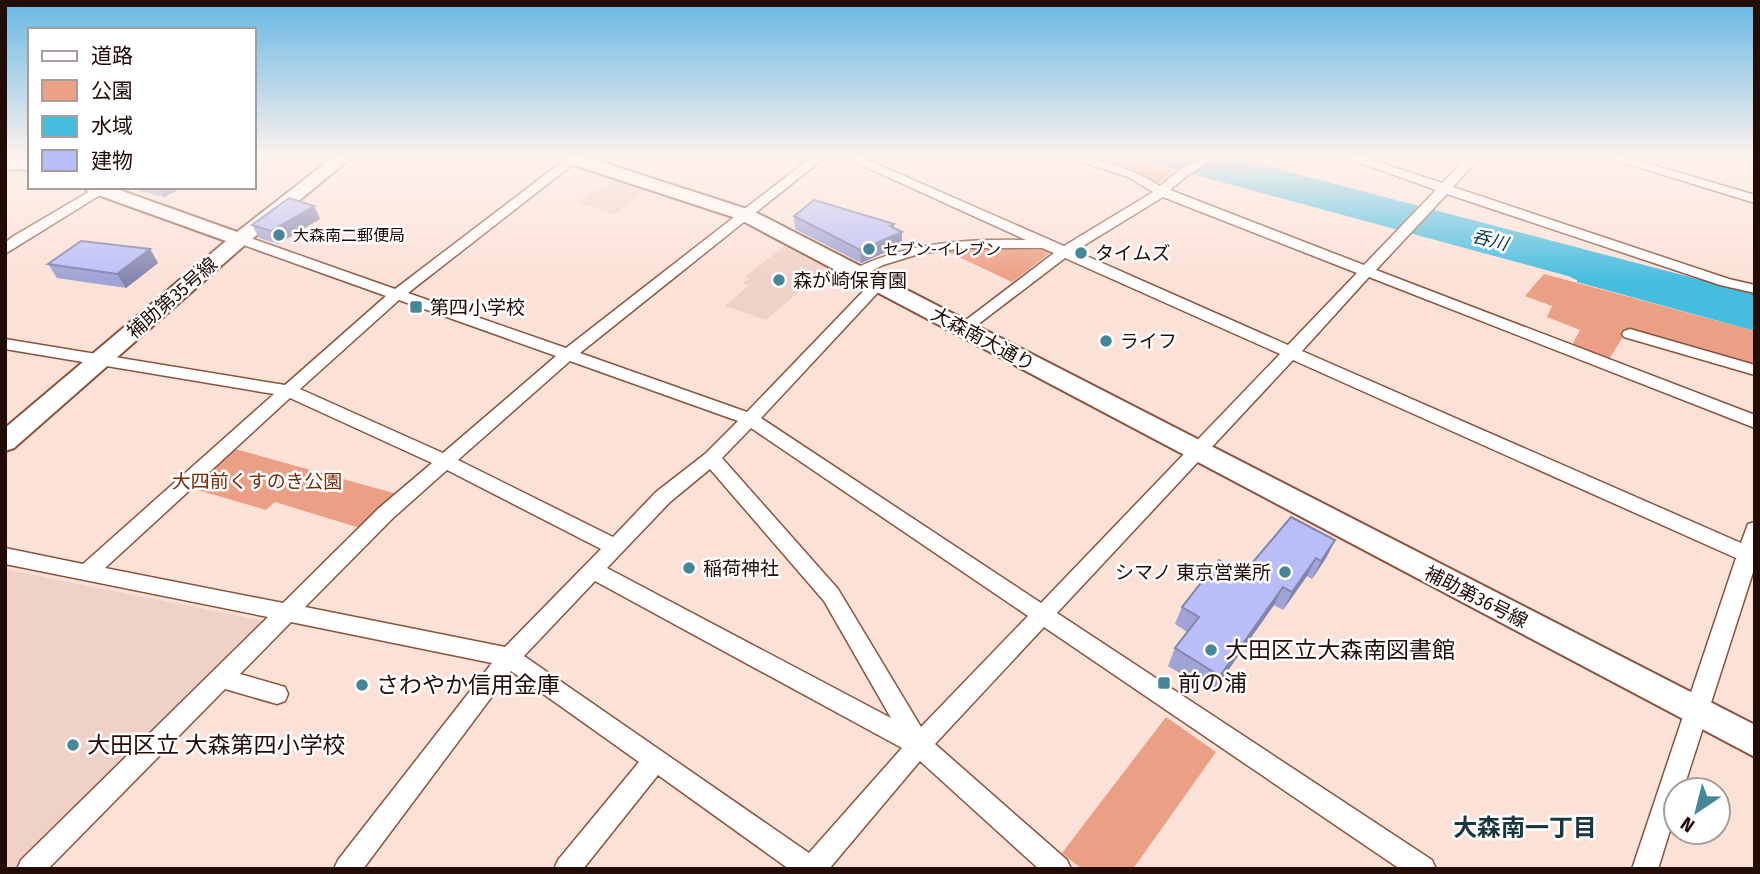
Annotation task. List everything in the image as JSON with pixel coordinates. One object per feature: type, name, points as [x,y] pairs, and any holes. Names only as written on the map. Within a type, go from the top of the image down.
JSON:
[{"type":"street","points":[[5,250],[82,199]]},
{"type":"street","points":[[126,199],[750,419],[1423,869]]},
{"type":"street","name":"補助第35号線","points":[[5,442],[240,239],[291,199]]},
{"type":"street","points":[[88,571],[398,294],[521,199]]},
{"type":"street","name":"大森南大通り","points":[[696,199],[746,215],[1197,452]]},
{"type":"street","points":[[30,869],[285,611],[386,513],[569,354],[766,199]]},
{"type":"street","points":[[944,199],[1751,556]]},
{"type":"street","points":[[963,329],[1064,252],[1148,199]]},
{"type":"street","points":[[1180,199],[1755,422]]},
{"type":"street","points":[[5,556],[509,657],[811,869],[919,745],[1436,199]]},
{"type":"street","points":[[1474,199],[1725,282],[1755,289]]},
{"type":"street","points":[[857,273],[883,259],[933,246],[972,243],[1049,245]]},
{"type":"street","points":[[347,869],[509,657],[663,497],[711,458],[750,419],[878,284]]},
{"type":"street","points":[[1630,334],[1755,370]]},
{"type":"street","points":[[5,344],[289,391],[444,461],[615,547]]},
{"type":"street","name":"補助第36号線","points":[[1197,452],[1755,742]]},
{"type":"street","points":[[711,458],[831,595],[919,745]]},
{"type":"street","points":[[1645,869],[1695,711],[1751,556],[1755,529]]},
{"type":"street","points":[[592,570],[919,745],[1058,869]]},
{"type":"street","points":[[219,678],[277,694]]},
{"type":"street","points":[[567,869],[656,760]]},
{"type":"shaded area","points":[[582,199],[635,199],[613,214],[577,202]]},
{"type":"shaded area","name":"森が崎保育園","points":[[784,246],[827,268],[766,320],[725,306],[748,286],[743,283],[749,278],[746,276]]},
{"type":"shaded area","name":"大田区立 大森第四小学校","points":[[5,569],[265,621],[17,869],[5,869]]},
{"type":"green space","points":[[944,250],[1042,250],[1050,253],[1012,282]]},
{"type":"green space","points":[[1544,274],[1755,331],[1755,366],[1627,330],[1608,361],[1571,347],[1580,330],[1547,317],[1552,306],[1525,296]]},
{"type":"green space","name":"大四前くすのき公園","points":[[235,449],[397,494],[360,528],[275,502],[266,510],[191,488]]},
{"type":"green space","points":[[1166,717],[1216,752],[1133,869],[1082,869],[1062,853]]},
{"type":"water","name":"呑川","points":[[1283,199],[1392,199],[1755,294],[1755,331],[1577,282],[1568,276]]},
{"type":"building","points":[[288,199],[314,206],[271,231],[252,225]]},
{"type":"building","points":[[814,200],[894,224],[890,226],[902,232],[860,250],[794,216]]},
{"type":"building","points":[[81,241],[150,249],[117,274],[48,264]]},
{"type":"building","points":[[1291,517],[1335,540],[1321,561],[1316,558],[1292,592],[1283,587],[1220,676],[1175,648],[1199,617],[1182,607],[1219,560],[1243,574]]},
{"type":"place","name":"大森南二郵便局","points":[[279,235]]},
{"type":"place","name":"セブン-イレブン","points":[[869,249]]},
{"type":"place","name":"タイムズ","points":[[1081,253]]},
{"type":"place","name":"森が崎保育園","points":[[779,280]]},
{"type":"place","name":"第四小学校","points":[[416,307]]},
{"type":"place","name":"ライフ","points":[[1106,341]]},
{"type":"place","name":"稲荷神社","points":[[689,568]]},
{"type":"place","name":"シマノ 東京営業所","points":[[1285,572]]},
{"type":"place","name":"大田区立大森南図書館","points":[[1211,650]]},
{"type":"place","name":"前の浦","points":[[1164,683]]},
{"type":"place","name":"さわやか信用金庫","points":[[362,685]]},
{"type":"place","name":"大田区立 大森第四小学校","points":[[73,745]]},
{"type":"district","name":"大森南一丁目","points":[[1525,828]]}]
